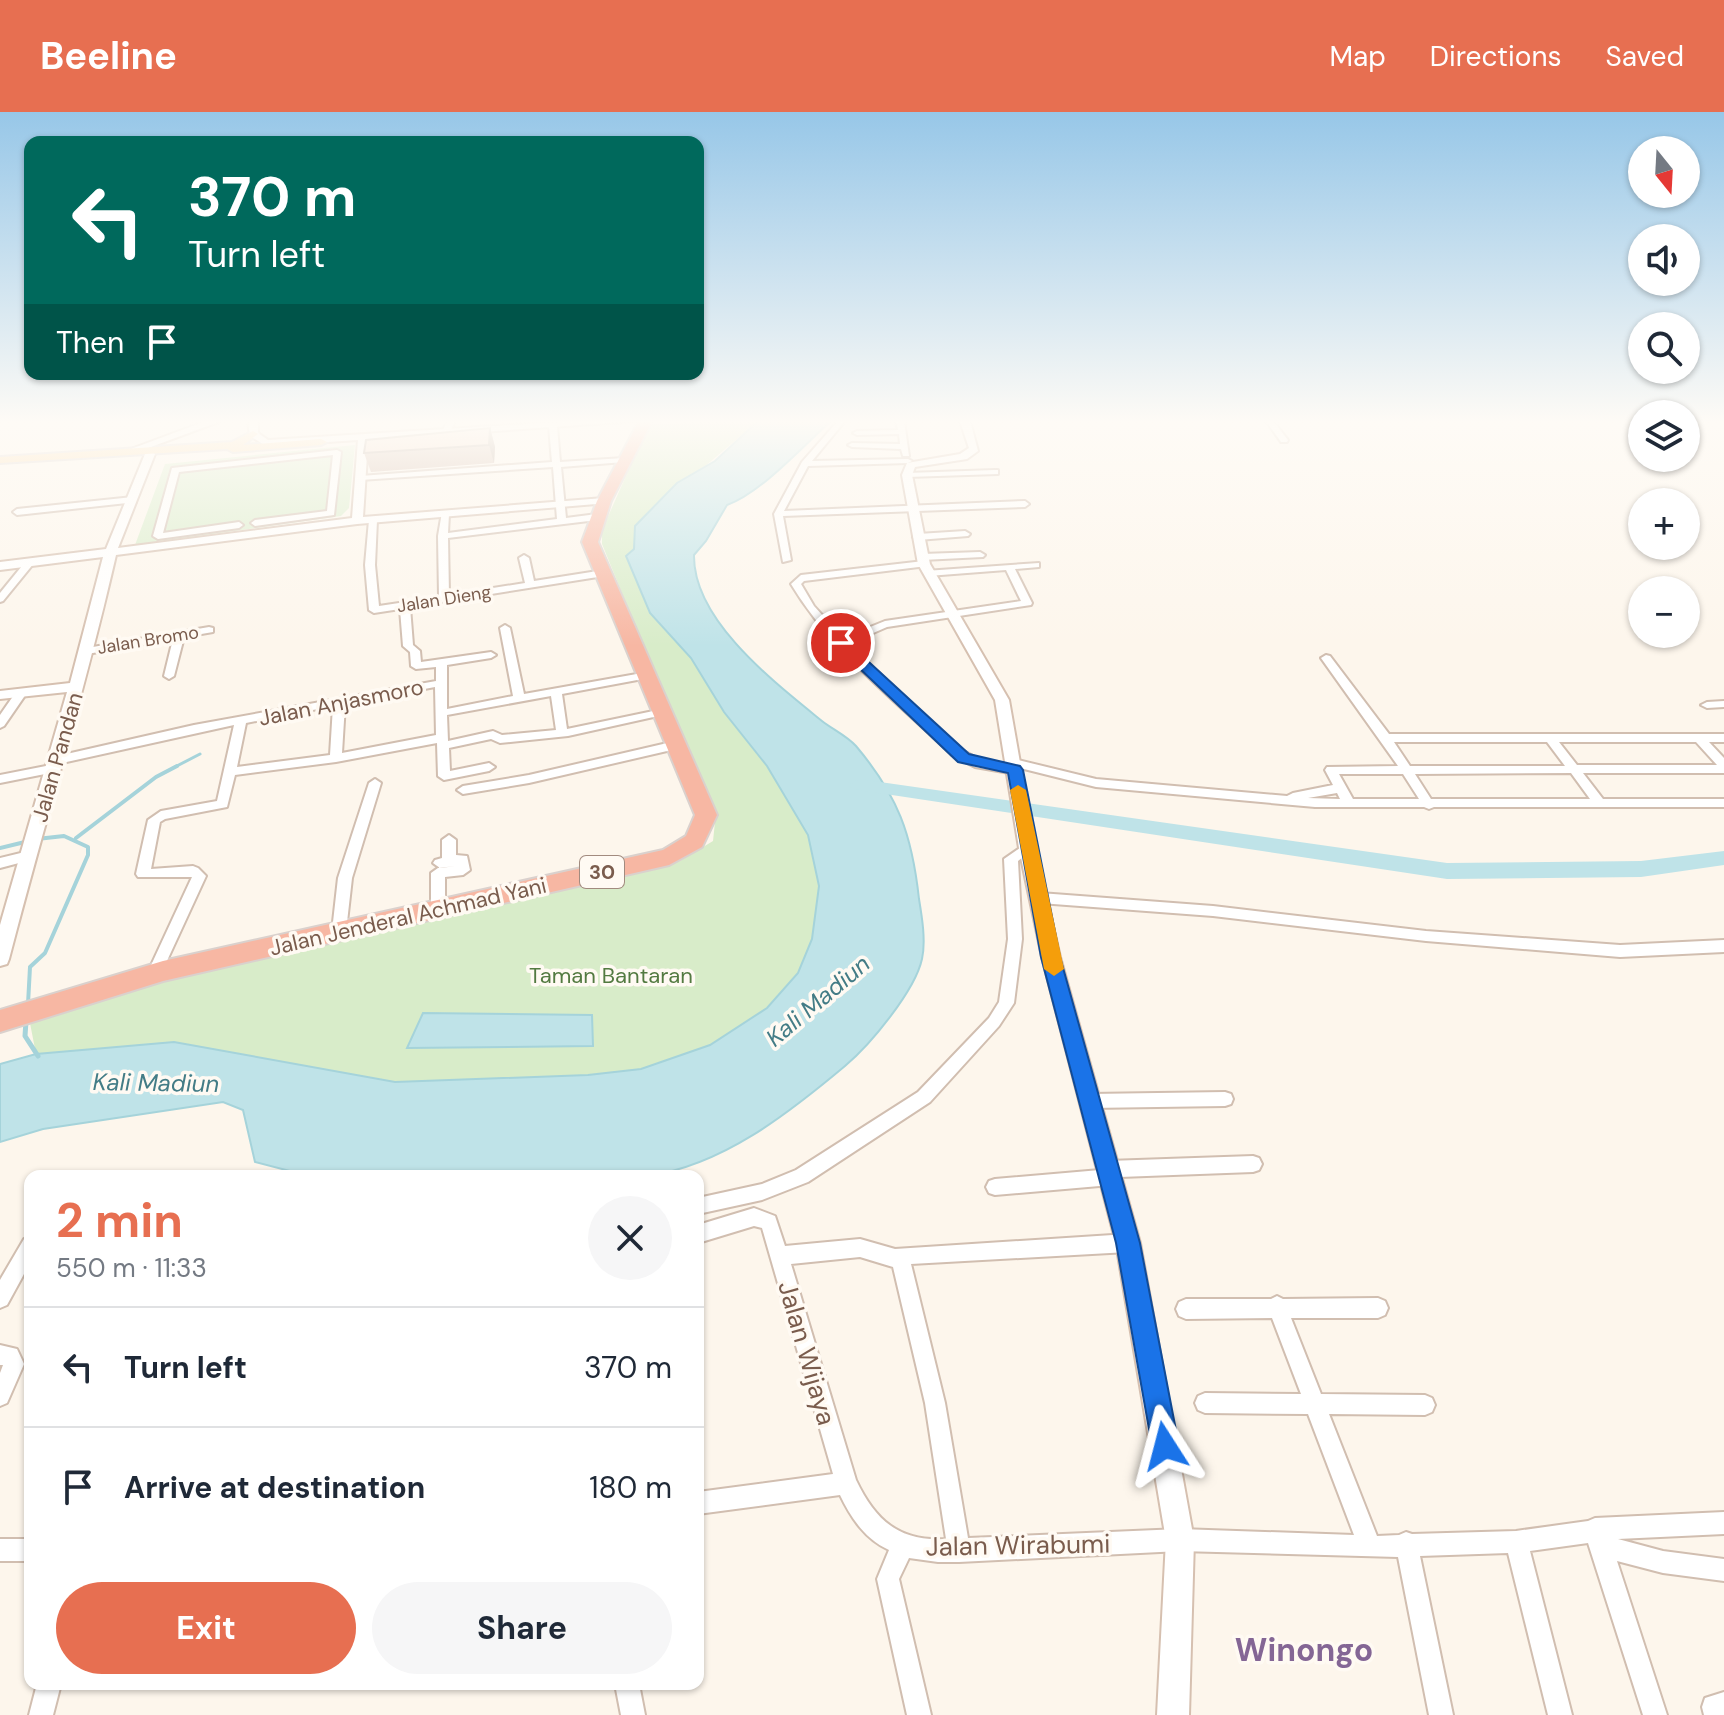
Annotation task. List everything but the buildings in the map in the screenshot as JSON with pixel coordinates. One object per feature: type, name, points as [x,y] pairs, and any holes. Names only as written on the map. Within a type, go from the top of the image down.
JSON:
[{"type":"highway","name":"Jalan Jenderal Achmad Yani","points":[[0,1021],[154,974],[669,857],[687,849],[699,837],[706,815],[590,542],[607,496]]},
{"type":"street","points":[[117,553],[135,496]]},
{"type":"street","points":[[117,553],[144,496]]},
{"type":"street","points":[[168,496],[158,536],[239,525]]},
{"type":"street","points":[[255,523],[331,513],[333,496]]},
{"type":"street","points":[[357,521],[359,496]]},
{"type":"street","points":[[559,496],[562,521]]},
{"type":"street","points":[[786,560],[778,514],[788,496]]},
{"type":"street","points":[[911,496],[925,565],[1002,700],[1027,847],[1051,957],[1128,1243],[1180,1540],[1173,1715]]},
{"type":"street","points":[[17,512],[133,500]]},
{"type":"street","points":[[0,566],[357,521],[560,504],[601,509]]},
{"type":"street","points":[[778,514],[1025,504]]},
{"type":"street","points":[[443,536],[562,521],[601,509]]},
{"type":"street","points":[[444,598],[445,514]]},
{"type":"street","name":"Jalan Dieng","points":[[373,520],[373,610],[604,573]]},
{"type":"street","points":[[918,537],[965,534]]},
{"type":"street","name":"Jalan Pandan","points":[[0,959],[52,765],[117,553]]},
{"type":"street","points":[[980,555],[925,565],[797,580],[810,607],[841,643],[964,758],[1096,783],[1274,800],[1429,805],[1724,803]]},
{"type":"street","points":[[524,558],[530,585]]},
{"type":"street","points":[[0,599],[29,563]]},
{"type":"street","points":[[925,565],[1036,565]]},
{"type":"street","points":[[841,643],[885,624],[1027,603],[1009,567]]},
{"type":"street","points":[[405,604],[408,646],[415,651],[416,666],[491,655]]},
{"type":"street","points":[[505,628],[519,699]]},
{"type":"street","name":"Jalan Bromo","points":[[87,651],[209,630]]},
{"type":"street","points":[[169,676],[179,636]]},
{"type":"street","points":[[1326,658],[1386,738],[1429,805]]},
{"type":"street","points":[[441,683],[442,663]]},
{"type":"street","name":"Jalan Anjasmoro","points":[[0,779],[241,720],[441,683],[441,713],[648,675]]},
{"type":"street","points":[[0,695],[76,687]]},
{"type":"street","points":[[556,692],[562,733]]},
{"type":"street","points":[[0,724],[20,694]]},
{"type":"street","points":[[336,758],[339,703]]},
{"type":"street","points":[[1707,705],[1724,704]]},
{"type":"street","points":[[230,772],[493,735],[496,739],[562,733],[663,712]]},
{"type":"street","points":[[441,713],[443,774],[449,777],[489,767]]},
{"type":"street","points":[[154,974],[199,876],[193,871],[143,874],[154,820],[161,815],[223,804],[241,720]]},
{"type":"street","points":[[1386,738],[1724,738]]},
{"type":"street","points":[[1700,739],[1724,767]]},
{"type":"street","points":[[1552,740],[1600,804]]},
{"type":"street","points":[[461,774],[463,794],[676,745]]},
{"type":"street","points":[[1349,803],[1331,770],[1575,771],[1724,767]]},
{"type":"street","points":[[339,931],[345,878],[375,783]]},
{"type":"street","points":[[1274,800],[1340,788]]},
{"type":"street","points":[[438,909],[438,873],[463,870],[462,859],[444,862],[449,840]]},
{"type":"street","points":[[0,863],[33,843]]},
{"type":"street","points":[[704,1205],[762,1192],[802,1176],[924,1097],[994,1022],[1006,1003],[1015,939],[1011,859],[1027,847]]},
{"type":"street","points":[[1040,898],[1213,911],[1426,936],[1620,951],[1724,946]]},
{"type":"street","points":[[1090,1101],[1225,1099]]},
{"type":"street","points":[[995,1187],[1110,1173],[1253,1164]]},
{"type":"street","name":"Jalan Wijaya","points":[[704,1232],[754,1217],[769,1222],[846,1483]]},
{"type":"street","points":[[898,1259],[906,1253],[1128,1243]]},
{"type":"street","points":[[779,1256],[860,1248],[898,1259]]},
{"type":"street","points":[[0,1298],[24,1256]]},
{"type":"street","points":[[898,1259],[935,1403],[959,1551]]},
{"type":"street","points":[[1186,1309],[1277,1306],[1378,1308]]},
{"type":"street","points":[[1277,1306],[1370,1547]]},
{"type":"street","points":[[0,1355],[10,1356],[14,1364],[0,1396]]},
{"type":"street","points":[[1205,1403],[1425,1405]]},
{"type":"street","points":[[704,1502],[846,1483]]},
{"type":"street","name":"Jalan Wirabumi","points":[[846,1483],[866,1522],[890,1542],[959,1551],[1180,1540],[1370,1547],[1406,1543],[1516,1542],[1599,1538],[1724,1523]]},
{"type":"street","points":[[1599,1538],[1663,1562],[1724,1570]]},
{"type":"street","points":[[1599,1538],[1655,1715]]},
{"type":"street","points":[[1516,1542],[1560,1715]]},
{"type":"street","points":[[1406,1543],[1441,1715]]},
{"type":"street","points":[[903,1545],[888,1579],[919,1715]]},
{"type":"street","points":[[0,1550],[24,1550]]},
{"type":"street","points":[[41,1715],[47,1690]]},
{"type":"street","points":[[628,1690],[633,1715]]},
{"type":"street","points":[[1716,1715],[1714,1707],[1724,1704]]},
{"type":"green space","points":[[153,496],[350,496],[349,508],[341,516],[135,545]]},
{"type":"green space","name":"Taman Bantaran","points":[[617,496],[670,496],[635,526],[634,549],[650,613],[691,658],[724,712],[767,766],[808,835],[819,886],[812,939],[798,973],[768,1008],[710,1045],[641,1069],[588,1075],[395,1082],[174,1042],[36,1054],[29,1018],[141,983],[680,861],[713,841],[715,822],[602,544],[602,530]]},
{"type":"water","name":"Kali Madiun","points":[[664,496],[745,496],[727,505],[694,555],[697,579],[707,603],[721,626],[760,668],[822,721],[852,742],[883,782],[901,817],[916,876],[924,937],[922,959],[911,986],[890,1017],[855,1057],[801,1102],[753,1135],[702,1161],[675,1170],[286,1170],[255,1162],[243,1110],[223,1102],[43,1129],[0,1142],[0,1064],[36,1054],[174,1042],[395,1082],[588,1075],[641,1069],[710,1045],[767,1008],[798,973],[812,939],[819,886],[808,835],[767,766],[724,712],[691,658],[650,613],[626,556],[634,549],[635,526]]},
{"type":"water","points":[[423,1013],[592,1015],[593,1046],[407,1048]]},
{"type":"waterway","points":[[173,768],[200,754]]},
{"type":"waterway","points":[[76,838],[156,777],[177,766]]},
{"type":"waterway","points":[[859,785],[1447,871],[1641,869],[1724,858]]},
{"type":"waterway","points":[[28,1004],[30,967],[45,953],[88,855],[88,847],[64,836],[37,839]]},
{"type":"waterway","points":[[0,848],[29,841]]},
{"type":"waterway","points":[[26,1021],[25,1036],[38,1056]]},
{"type":"slow traffic","points":[[1018,790],[1027,848],[1054,969]]},
{"type":"district","name":"Winongo","points":[[1304,1650]]},
{"type":"route","points":[[841,643],[964,758],[1015,770],[1027,848],[1051,957],[1128,1243],[1165,1446]]}]
